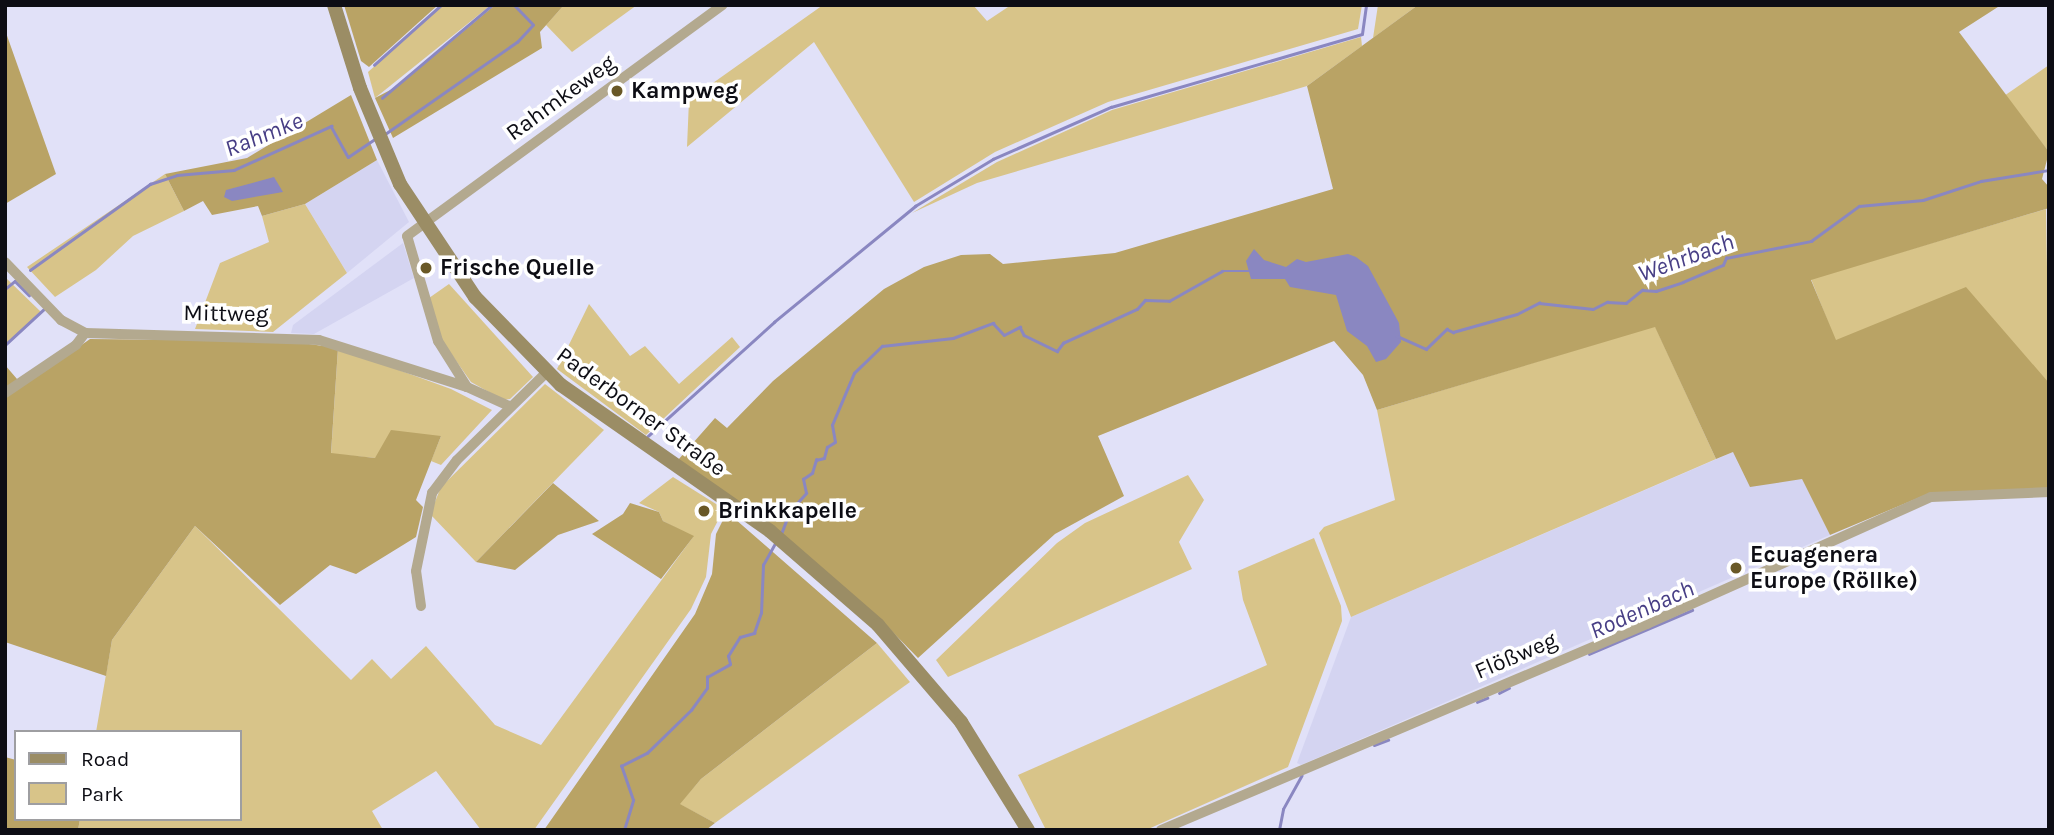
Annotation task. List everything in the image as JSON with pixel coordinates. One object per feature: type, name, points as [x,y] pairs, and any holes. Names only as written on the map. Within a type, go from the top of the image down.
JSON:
[{"type":"main road","name":"Paderborner Straße","points":[[334,5],[379,137],[424,225],[475,297],[547,372],[624,433],[770,531],[859,607],[918,668],[968,732],[1028,830]]},
{"type":"street","name":"Rahmkeweg","points":[[424,225],[723,5]]},
{"type":"street","points":[[424,225],[407,236],[438,341],[467,387]]},
{"type":"street","points":[[5,262],[61,320],[85,333],[76,345],[5,393]]},
{"type":"street","name":"Mittweg","points":[[85,333],[319,340],[467,387],[509,406]]},
{"type":"street","points":[[421,606],[416,571],[432,493],[509,406],[547,372]]},
{"type":"street","name":"Flößweg","points":[[1161,830],[1647,624],[1931,497],[2049,492]]},
{"type":"shaded area","points":[[344,5],[438,5],[369,67],[361,61]]},
{"type":"shaded area","points":[[495,5],[564,5],[540,32],[542,48],[393,138],[375,98],[398,86]]},
{"type":"shaded area","points":[[1418,5],[2001,5],[1959,32],[2049,152],[2042,179],[2049,187],[2049,208],[1811,280],[1836,340],[1966,287],[2049,383],[2049,489],[1930,493],[1830,535],[1802,479],[1750,487],[1733,452],[1716,459],[1655,327],[1377,410],[1363,375],[1334,341],[1098,436],[1124,496],[1055,534],[918,658],[875,614],[678,460],[715,418],[727,428],[773,381],[884,289],[924,267],[961,255],[990,254],[1003,264],[1115,253],[1333,189],[1307,86]]},
{"type":"shaded area","points":[[5,30],[56,174],[5,204]]},
{"type":"shaded area","points":[[351,95],[377,160],[305,204],[262,216],[258,206],[212,215],[203,201],[184,211],[165,174],[247,158]]},
{"type":"shaded area","points":[[377,160],[409,222],[347,273],[305,204]]},
{"type":"shaded area","points":[[274,177],[283,192],[232,201],[224,197],[226,190]]},
{"type":"shaded area","points":[[403,243],[414,278],[314,334],[291,333],[293,325]]},
{"type":"shaded area","points":[[1254,249],[1264,260],[1286,267],[1297,259],[1306,262],[1348,254],[1356,257],[1368,266],[1399,323],[1401,342],[1386,359],[1376,362],[1367,346],[1347,331],[1336,295],[1290,287],[1285,279],[1251,279],[1246,261]]},
{"type":"shaded area","points":[[90,339],[287,341],[338,348],[331,453],[375,458],[391,430],[441,436],[416,500],[423,507],[416,537],[356,574],[330,565],[280,605],[195,526],[112,640],[106,676],[5,642],[5,365],[23,386]]},
{"type":"shaded area","points":[[1733,452],[1802,479],[1830,535],[1301,765],[1297,763],[1351,617]]},
{"type":"shaded area","points":[[553,483],[599,521],[558,535],[515,570],[476,562]]},
{"type":"shaded area","points":[[630,503],[659,512],[663,521],[694,536],[661,579],[592,534],[623,514]]},
{"type":"shaded area","points":[[727,512],[877,643],[701,779],[680,804],[715,823],[706,830],[544,830],[695,614],[712,574],[716,534]]},
{"type":"shaded area","points":[[5,757],[14,759],[14,821],[80,821],[78,830],[5,830]]},
{"type":"green space","points":[[443,5],[491,5],[375,98],[368,72]]},
{"type":"green space","points":[[564,5],[637,5],[572,52],[546,25]]},
{"type":"green space","points":[[823,5],[973,5],[987,21],[1011,5],[1362,5],[1358,29],[1108,102],[995,152],[914,202],[814,42],[687,147],[689,100]]},
{"type":"green space","points":[[1378,5],[1418,5],[1373,38]]},
{"type":"green space","points":[[1361,37],[1362,46],[1307,86],[977,183],[912,213],[997,162],[1112,110]]},
{"type":"green space","points":[[2049,65],[2049,152],[2004,96]]},
{"type":"green space","points":[[165,174],[184,211],[133,236],[96,270],[55,297],[27,267]]},
{"type":"green space","points":[[305,204],[347,273],[273,332],[195,329],[220,263],[269,242],[262,216]]},
{"type":"green space","points":[[2046,209],[2049,383],[1835,340],[1811,279]]},
{"type":"green space","points":[[5,277],[41,312],[5,347]]},
{"type":"green space","points":[[449,284],[533,377],[510,399],[503,400],[471,382],[442,341],[429,298]]},
{"type":"green space","points":[[589,304],[630,356],[645,346],[679,384],[732,337],[740,347],[646,435],[557,369]]},
{"type":"green space","points":[[1655,326],[1716,459],[1351,617],[1319,533],[1324,527],[1395,500],[1377,410]]},
{"type":"green space","points":[[338,348],[451,389],[492,410],[441,465],[431,461],[441,436],[375,458],[331,454]]},
{"type":"green space","points":[[545,384],[604,430],[476,562],[430,514],[441,487]]},
{"type":"green space","points":[[1188,475],[1204,500],[1179,542],[1192,569],[948,677],[936,660],[1057,543],[1085,523]]},
{"type":"green space","points":[[673,477],[724,509],[711,534],[706,577],[691,609],[534,830],[481,830],[436,771],[372,811],[383,830],[78,830],[80,821],[242,821],[242,730],[96,730],[112,640],[195,526],[351,680],[372,659],[391,679],[426,646],[495,725],[541,745],[693,537],[663,521],[659,512],[639,503]]},
{"type":"green space","points":[[1314,538],[1341,606],[1342,621],[1288,767],[1146,830],[1046,830],[1018,775],[1267,665],[1243,600],[1238,571]]},
{"type":"green space","points":[[877,643],[910,682],[715,823],[679,804],[701,779]]},
{"type":"waterway","points":[[374,65],[441,5]]},
{"type":"waterway","name":"Rahmke","points":[[382,98],[492,5]]},
{"type":"waterway","name":"Rahmke","points":[[385,134],[517,42],[533,25],[514,5]]},
{"type":"waterway","points":[[648,436],[774,322],[915,206],[993,159],[1111,107],[1362,34],[1366,5]]},
{"type":"waterway","name":"Rahmke","points":[[30,270],[150,184],[177,175],[234,170],[331,126],[348,157],[376,138]]},
{"type":"waterway","name":"Wehrbach","points":[[1397,336],[1426,349],[1447,329],[1453,332],[1517,314],[1539,303],[1593,309],[1607,302],[1626,303],[1642,290],[1656,291],[1683,282],[1723,265],[1726,258],[1811,241],[1859,206],[1923,200],[1981,181],[2049,170]]},
{"type":"waterway","name":"Wehrbach","points":[[781,534],[790,511],[806,493],[803,479],[812,473],[816,460],[824,458],[827,447],[835,442],[832,425],[854,373],[882,346],[953,338],[993,323],[1004,335],[1020,327],[1024,335],[1057,351],[1063,343],[1137,309],[1145,300],[1169,301],[1222,271],[1252,271]]},
{"type":"waterway","name":"Rahmke","points":[[5,289],[15,281],[29,295]]},
{"type":"waterway","points":[[5,345],[44,309]]},
{"type":"waterway","name":"Wehrbach","points":[[624,830],[633,800],[621,766],[647,753],[691,710],[707,688],[707,677],[730,664],[728,656],[740,637],[754,633],[761,613],[763,565],[776,542]]},
{"type":"waterway","name":"Rodenbach","points":[[1589,654],[1692,610]]},
{"type":"waterway","name":"Rodenbach","points":[[1499,693],[1509,688]]},
{"type":"waterway","name":"Rodenbach","points":[[1477,702],[1487,698]]},
{"type":"waterway","name":"Rodenbach","points":[[1374,745],[1388,740]]},
{"type":"waterway","name":"Rodenbach","points":[[1279,830],[1283,809],[1301,776]]},
{"type":"place","name":"Kampweg","points":[[617,91]]},
{"type":"place","name":"Frische Quelle","points":[[426,268]]},
{"type":"place","name":"Brinkkapelle","points":[[704,511]]},
{"type":"place","name":"Ecuagenera Europe (Röllke)","points":[[1736,568]]}]
